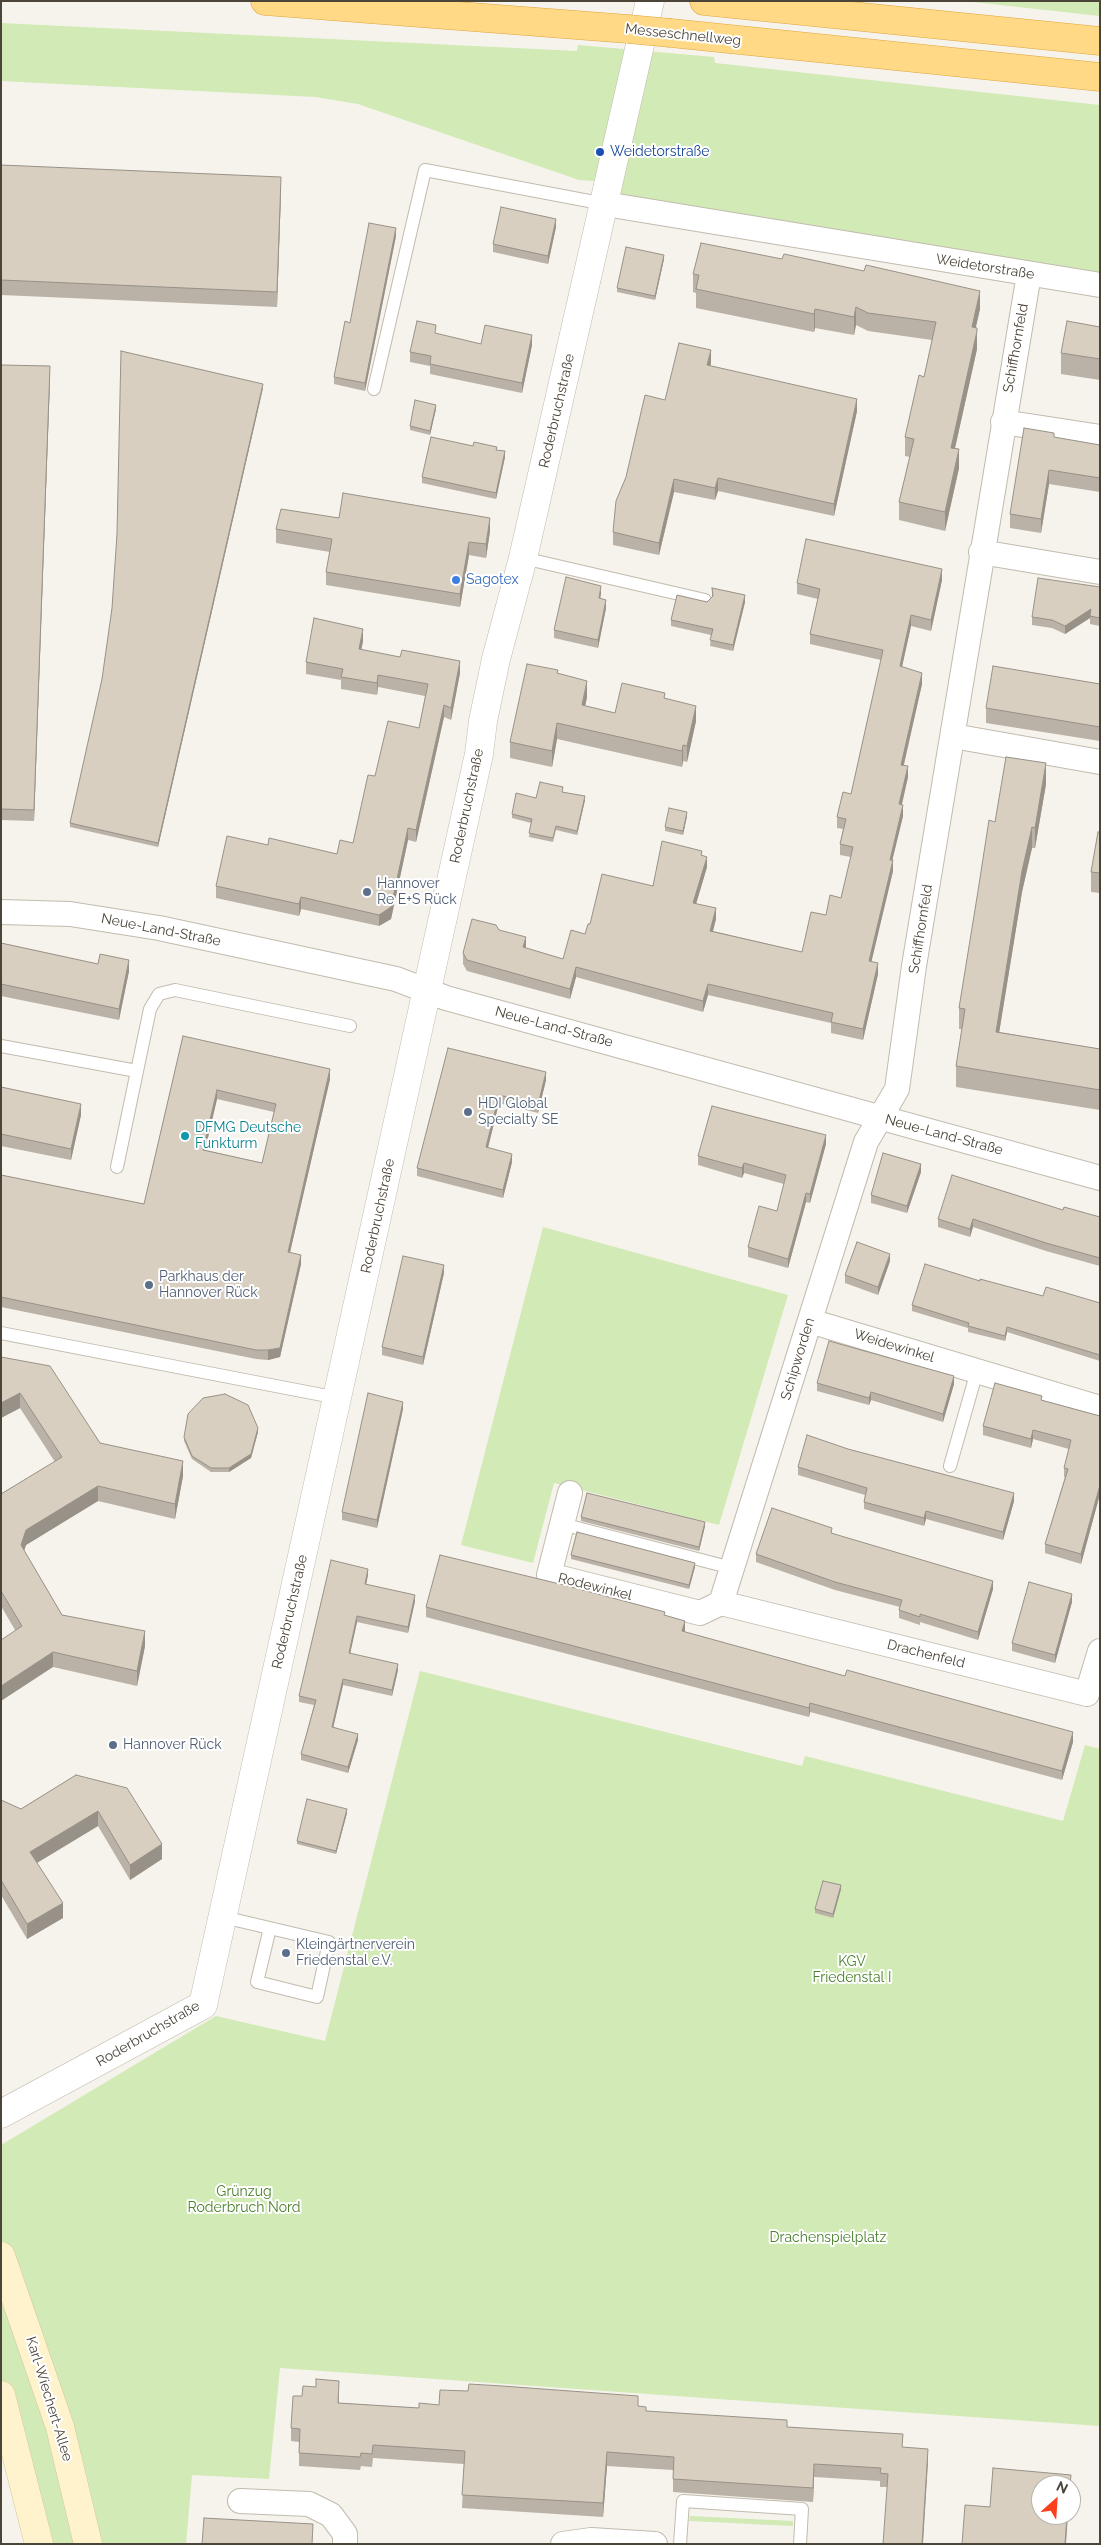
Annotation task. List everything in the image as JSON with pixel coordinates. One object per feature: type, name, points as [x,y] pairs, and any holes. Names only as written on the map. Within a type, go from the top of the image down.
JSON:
[{"type":"highway","name":"Messeschnellweg","points":[[264,1],[628,29],[1100,77]]},
{"type":"highway","points":[[704,1],[1100,41]]},
{"type":"main road","name":"Karl-Wiechert-Allee","points":[[1,2256],[60,2427],[88,2544]]},
{"type":"main road","points":[[1,2394],[39,2544]]},
{"type":"street","name":"Roderbruchstraße","points":[[1,2114],[203,2005],[479,754],[483,721],[498,650],[523,558],[650,1]]},
{"type":"street","name":"Weidetorstraße","points":[[605,204],[1100,285]]},
{"type":"street","name":"Schiffhornfeld","points":[[881,1118],[897,1089],[914,966],[1029,274]]},
{"type":"street","points":[[1004,422],[1100,437]]},
{"type":"street","points":[[982,552],[1100,572]]},
{"type":"street","points":[[953,736],[1100,762]]},
{"type":"street","name":"Neue-Land-Straße","points":[[1,912],[70,914],[159,928],[396,979],[446,998],[1100,1178]]},
{"type":"street","name":"Schipworden","points":[[722,1603],[866,1142],[881,1118]]},
{"type":"street","name":"Weidewinkel","points":[[810,1321],[1100,1408]]},
{"type":"street","name":"Rodewinkel","points":[[570,1493],[549,1575],[700,1613],[722,1603]]},
{"type":"street","name":"Drachenfeld","points":[[722,1603],[1088,1694],[1100,1651]]},
{"type":"street","points":[[240,2501],[309,2504],[331,2514],[344,2534],[345,2544]]},
{"type":"street","points":[[563,2544],[591,2540],[655,2544]]},
{"type":"lane","points":[[374,389],[424,170],[605,204]]},
{"type":"lane","points":[[523,558],[705,600]]},
{"type":"lane","points":[[117,1167],[150,1009],[159,994],[175,990],[350,1026]]},
{"type":"lane","points":[[1,1046],[137,1071]]},
{"type":"lane","points":[[1,1333],[338,1398]]},
{"type":"lane","points":[[950,1466],[978,1371]]},
{"type":"lane","points":[[562,1524],[732,1568]]},
{"type":"lane","points":[[223,1917],[270,1928],[329,1942],[317,1997],[257,1982],[270,1928]]},
{"type":"lane","points":[[680,2544],[683,2501],[802,2509],[800,2544]]},
{"type":"green space","points":[[964,1],[1100,1],[1100,16]]},
{"type":"green space","points":[[1,23],[577,51],[578,45],[714,57],[715,63],[1100,105],[1100,285],[605,204],[609,182],[579,180],[358,104],[315,97],[1,81]]},
{"type":"green space","points":[[543,1227],[788,1295],[719,1525],[554,1483],[533,1563],[461,1545]]},
{"type":"green space","points":[[420,1671],[802,1766],[805,1756],[1063,1821],[1085,1745],[1100,1749],[1100,2426],[280,2368],[269,2479],[192,2475],[186,2544],[39,2544],[1,2395],[1,2145],[216,2016],[325,2041]]},
{"type":"green space","points":[[690,2516],[793,2521],[793,2526],[689,2521]]},
{"type":"building","points":[[1,165],[281,177],[277,292],[1,280]]},
{"type":"building","points":[[501,207],[556,219],[548,256],[493,244]]},
{"type":"building","points":[[369,223],[396,228],[365,383],[334,377],[345,321],[350,323]]},
{"type":"building","points":[[701,243],[782,259],[784,254],[864,271],[866,265],[980,291],[972,327],[977,328],[977,331],[951,448],[959,449],[945,512],[899,502],[914,439],[905,437],[919,375],[924,377],[936,322],[868,313],[856,307],[854,317],[815,309],[814,314],[696,289],[699,275],[693,274]]},
{"type":"building","points":[[626,247],[664,255],[655,296],[617,288]]},
{"type":"building","points":[[417,321],[436,325],[435,333],[481,344],[485,325],[532,335],[522,383],[430,364],[431,356],[410,352]]},
{"type":"building","points":[[1067,321],[1100,327],[1100,359],[1061,353]]},
{"type":"building","points":[[679,343],[711,350],[707,365],[857,399],[834,504],[718,478],[715,488],[674,479],[659,543],[613,532],[616,501],[626,477],[645,395],[665,400]]},
{"type":"building","points":[[121,351],[263,384],[158,843],[70,823],[102,679],[112,608],[117,534]]},
{"type":"building","points":[[1,365],[50,366],[34,810],[1,809]]},
{"type":"building","points":[[415,400],[436,405],[430,431],[410,426]]},
{"type":"building","points":[[1024,428],[1054,433],[1054,437],[1100,445],[1100,478],[1049,470],[1041,519],[1010,514]]},
{"type":"building","points":[[431,437],[473,446],[474,442],[497,447],[496,450],[505,451],[496,493],[422,477]]},
{"type":"building","points":[[343,493],[490,518],[486,544],[469,542],[460,594],[326,572],[332,539],[276,529],[281,509],[339,518]]},
{"type":"building","points":[[806,539],[942,569],[931,620],[911,615],[900,666],[922,673],[901,765],[908,766],[899,804],[903,805],[890,860],[893,860],[869,961],[878,963],[863,1029],[831,1022],[833,1013],[708,984],[703,1001],[576,967],[570,989],[467,960],[463,953],[472,919],[496,925],[499,930],[526,937],[523,947],[563,959],[571,930],[585,934],[588,924],[590,924],[602,874],[653,886],[662,841],[702,851],[701,855],[707,857],[693,903],[716,908],[710,931],[802,952],[811,912],[826,915],[830,895],[841,898],[853,847],[840,844],[846,819],[837,817],[843,792],[851,794],[883,650],[810,634],[820,589],[797,583]]},
{"type":"building","points":[[566,577],[601,586],[599,598],[606,600],[598,640],[554,630]]},
{"type":"building","points":[[1038,578],[1100,587],[1100,618],[1090,616],[1091,609],[1065,626],[1052,620],[1032,617]]},
{"type":"building","points":[[712,588],[745,595],[733,645],[710,640],[713,629],[671,620],[677,595],[707,602],[713,596]]},
{"type":"building","points":[[314,618],[363,629],[359,649],[400,657],[402,650],[460,661],[451,708],[444,705],[416,830],[408,828],[391,907],[379,915],[301,897],[299,904],[216,886],[227,836],[268,845],[269,838],[337,854],[340,840],[353,843],[368,775],[375,776],[388,721],[419,728],[428,684],[378,675],[377,683],[341,677],[343,669],[306,662]]},
{"type":"building","points":[[527,664],[558,670],[557,673],[587,681],[582,705],[615,713],[622,683],[665,693],[664,698],[696,706],[687,746],[683,745],[682,751],[557,723],[552,751],[510,742]]},
{"type":"building","points":[[993,666],[1100,684],[1100,727],[986,708]]},
{"type":"building","points":[[1006,757],[1046,763],[1035,828],[1032,827],[1022,871],[996,1032],[1100,1049],[1100,1090],[956,1066],[965,1009],[959,1008],[989,820],[995,822]]},
{"type":"building","points":[[540,782],[563,787],[562,792],[585,796],[577,831],[556,826],[553,838],[529,833],[532,819],[512,814],[516,793],[536,798]]},
{"type":"building","points":[[669,808],[687,812],[683,831],[665,827]]},
{"type":"building","points":[[1098,832],[1100,832],[1100,873],[1091,872]]},
{"type":"building","points":[[1,943],[98,964],[100,954],[129,960],[119,1009],[1,984]]},
{"type":"building","points":[[183,1036],[330,1069],[288,1252],[301,1255],[280,1348],[256,1350],[1,1297],[1,1175],[144,1204]],"holes":[[[217,1090],[276,1104],[262,1163],[203,1150]]]},
{"type":"building","points":[[448,1048],[546,1072],[538,1105],[499,1095],[486,1147],[512,1154],[503,1190],[417,1168]]},
{"type":"building","points":[[1,1087],[81,1104],[71,1149],[1,1134]]},
{"type":"building","points":[[712,1106],[826,1135],[810,1194],[806,1193],[788,1259],[748,1247],[759,1206],[777,1211],[786,1175],[744,1163],[742,1168],[698,1156]]},
{"type":"building","points":[[883,1153],[921,1164],[907,1206],[871,1195]]},
{"type":"building","points":[[952,1175],[1063,1210],[1064,1207],[1100,1217],[1100,1258],[1046,1243],[973,1219],[970,1229],[938,1219]]},
{"type":"building","points":[[857,1242],[890,1254],[878,1287],[845,1275]]},
{"type":"building","points":[[403,1256],[444,1265],[423,1357],[382,1347]]},
{"type":"building","points":[[925,1264],[980,1281],[980,1279],[1043,1296],[1046,1287],[1100,1303],[1100,1355],[1007,1327],[1005,1336],[968,1326],[969,1323],[912,1305]]},
{"type":"building","points":[[829,1341],[954,1376],[943,1414],[871,1392],[869,1398],[817,1383]]},
{"type":"building","points":[[1,1357],[50,1366],[100,1443],[183,1461],[175,1504],[98,1486],[26,1530],[21,1545],[62,1615],[145,1631],[137,1671],[53,1652],[1,1686],[1,1640],[22,1626],[1,1591],[1,1494],[62,1457],[20,1393],[1,1403]]},
{"type":"building","points":[[995,1383],[1042,1396],[1041,1400],[1100,1416],[1100,1485],[1081,1554],[1045,1544],[1068,1469],[1064,1468],[1071,1440],[1033,1430],[1031,1439],[983,1426]]},
{"type":"building","points":[[368,1393],[403,1402],[377,1520],[342,1512]]},
{"type":"building","points":[[225,1394],[248,1405],[258,1428],[251,1454],[229,1468],[211,1468],[192,1456],[184,1437],[188,1414],[203,1398]]},
{"type":"building","points":[[807,1435],[848,1449],[1014,1493],[1003,1532],[926,1511],[924,1518],[864,1502],[867,1488],[798,1467]]},
{"type":"building","points":[[587,1493],[705,1522],[699,1547],[581,1517]]},
{"type":"building","points":[[772,1508],[832,1528],[831,1533],[993,1581],[978,1632],[920,1614],[920,1617],[899,1610],[902,1600],[835,1582],[756,1554]]},
{"type":"building","points":[[577,1532],[695,1563],[689,1585],[571,1555]]},
{"type":"building","points":[[440,1555],[665,1612],[664,1615],[685,1621],[682,1631],[845,1676],[847,1670],[1073,1732],[1062,1771],[810,1703],[809,1708],[426,1607]]},
{"type":"building","points":[[331,1560],[368,1569],[365,1584],[415,1595],[408,1627],[357,1616],[349,1653],[398,1664],[392,1690],[343,1679],[332,1727],[358,1734],[348,1767],[301,1754],[316,1700],[299,1696]]},
{"type":"building","points":[[1029,1582],[1072,1594],[1055,1655],[1012,1643]]},
{"type":"building","points":[[76,1775],[127,1788],[162,1844],[130,1865],[98,1811],[30,1852],[63,1903],[27,1924],[1,1880],[1,1800],[21,1809]]},
{"type":"building","points":[[307,1799],[347,1809],[336,1851],[297,1841]]},
{"type":"building","points":[[823,1881],[841,1885],[833,1914],[815,1909]]},
{"type":"building","points":[[316,2379],[339,2381],[338,2403],[419,2408],[419,2403],[439,2405],[440,2390],[468,2391],[469,2384],[638,2396],[638,2406],[646,2407],[646,2411],[787,2420],[787,2427],[903,2434],[902,2447],[928,2449],[922,2544],[883,2544],[888,2474],[880,2473],[881,2468],[814,2464],[813,2488],[673,2479],[674,2457],[607,2452],[603,2503],[462,2495],[465,2451],[373,2445],[372,2454],[361,2453],[360,2457],[299,2453],[300,2429],[291,2428],[293,2396],[302,2396],[303,2386],[316,2387]]},
{"type":"building","points":[[993,2468],[1071,2475],[1031,2475],[1031,2525],[1066,2525],[1065,2544],[962,2544],[965,2505],[990,2507]]},
{"type":"building","points":[[204,2518],[313,2524],[312,2544],[202,2544]]},
{"type":"place","name":"Weidetorstraße","points":[[600,152]]},
{"type":"place","name":"Sagotex","points":[[456,580]]},
{"type":"place","name":"Hannover Re E+S Rück","points":[[367,892]]},
{"type":"place","name":"HDI Global Specialty SE","points":[[468,1112]]},
{"type":"place","name":"DFMG Deutsche Funkturm","points":[[185,1136]]},
{"type":"place","name":"Parkhaus der Hannover Rück","points":[[149,1285]]},
{"type":"place","name":"Hannover Rück","points":[[113,1745]]},
{"type":"place","name":"Kleingärtnerverein Friedenstal e.V.","points":[[286,1953]]},
{"type":"park label","name":"KGV Friedenstal I","points":[[852,1970]]},
{"type":"park label","name":"Grünzug Roderbruch Nord","points":[[244,2200]]},
{"type":"park label","name":"Drachenspielplatz","points":[[828,2238]]}]
